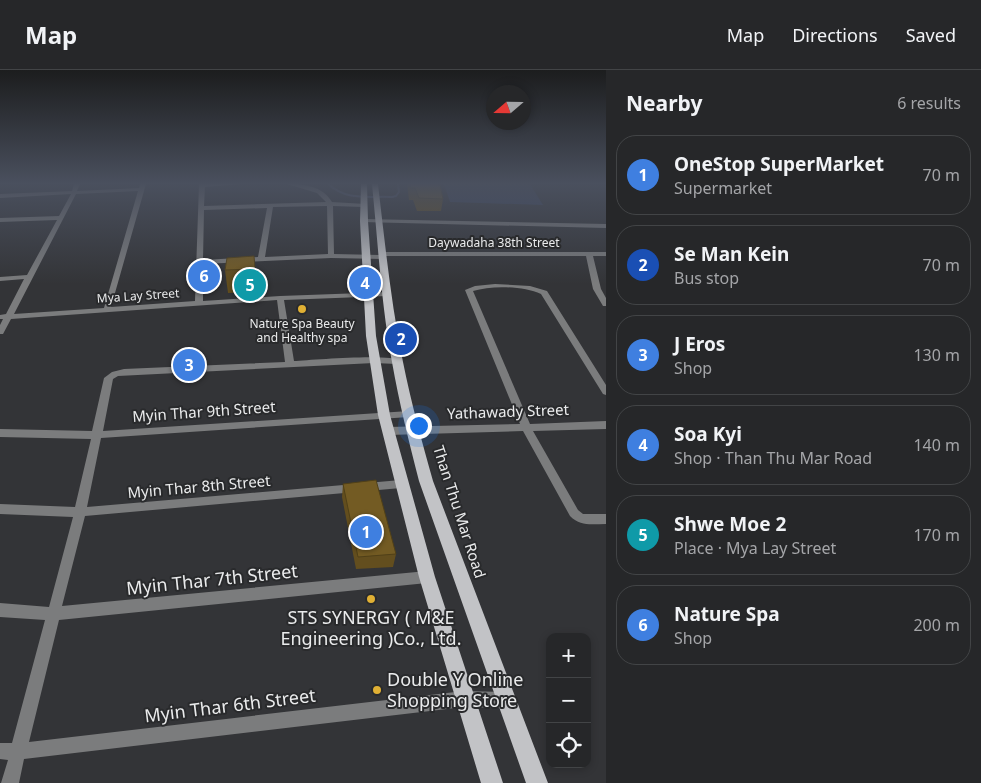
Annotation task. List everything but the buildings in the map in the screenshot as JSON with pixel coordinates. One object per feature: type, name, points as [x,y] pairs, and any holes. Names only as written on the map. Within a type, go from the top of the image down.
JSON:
[{"type":"main road","name":"Than Thu Mar Road","points":[[365,217],[368,294],[374,360],[384,415],[427,577],[492,783]]},
{"type":"main road","name":"Than Thu Mar Road","points":[[378,217],[397,361],[412,430],[426,481],[454,563],[537,783]]},
{"type":"street","points":[[107,309],[133,217]]},
{"type":"street","points":[[199,303],[201,217]]},
{"type":"street","points":[[261,260],[268,217]]},
{"type":"street","points":[[330,217],[331,256]]},
{"type":"street","points":[[0,220],[60,218],[29,278],[4,316],[0,332]]},
{"type":"street","points":[[364,221],[606,226]]},
{"type":"street","points":[[588,254],[597,289],[606,304]]},
{"type":"street","name":"Daywadaha 38th Street","points":[[199,262],[331,256],[606,254]]},
{"type":"street","points":[[0,279],[29,278]]},
{"type":"street","points":[[606,392],[544,294],[532,288],[473,288],[469,290],[526,427],[574,513],[580,519],[606,519]]},
{"type":"street","name":"Mya Lay Street","points":[[4,316],[280,298],[388,294]]},
{"type":"street","points":[[280,298],[290,364]]},
{"type":"street","points":[[10,783],[80,512],[109,378],[115,374],[374,360],[397,361]]},
{"type":"street","name":"Myin Thar 9th Street","points":[[0,434],[96,434],[409,414]]},
{"type":"street","name":"Yathawady Street","points":[[388,431],[606,425]]},
{"type":"street","name":"Myin Thar 8th Street","points":[[0,509],[80,512],[401,484]]},
{"type":"street","name":"Myin Thar 7th Street","points":[[0,610],[53,614],[427,577]]},
{"type":"street","name":"Myin Thar 6th Street","points":[[0,750],[18,752],[464,699],[505,700]]},
{"type":"place","name":"Nature Spa","points":[[204,276]]},
{"type":"place","name":"Soa Kyi","points":[[365,283]]},
{"type":"place","name":"Shwe Moe 2","points":[[250,285]]},
{"type":"place","name":"Nature Spa Beauty and Healthy spa","points":[[302,309]]},
{"type":"place","name":"Se Man Kein","points":[[401,339]]},
{"type":"place","name":"J Eros","points":[[189,365]]},
{"type":"place","name":"OneStop SuperMarket","points":[[366,532]]},
{"type":"place","name":"STS SYNERGY ( M&E Engineering )Co., Ltd.","points":[[371,599]]},
{"type":"place","name":"Double Y Online Shopping Store","points":[[377,690]]}]
